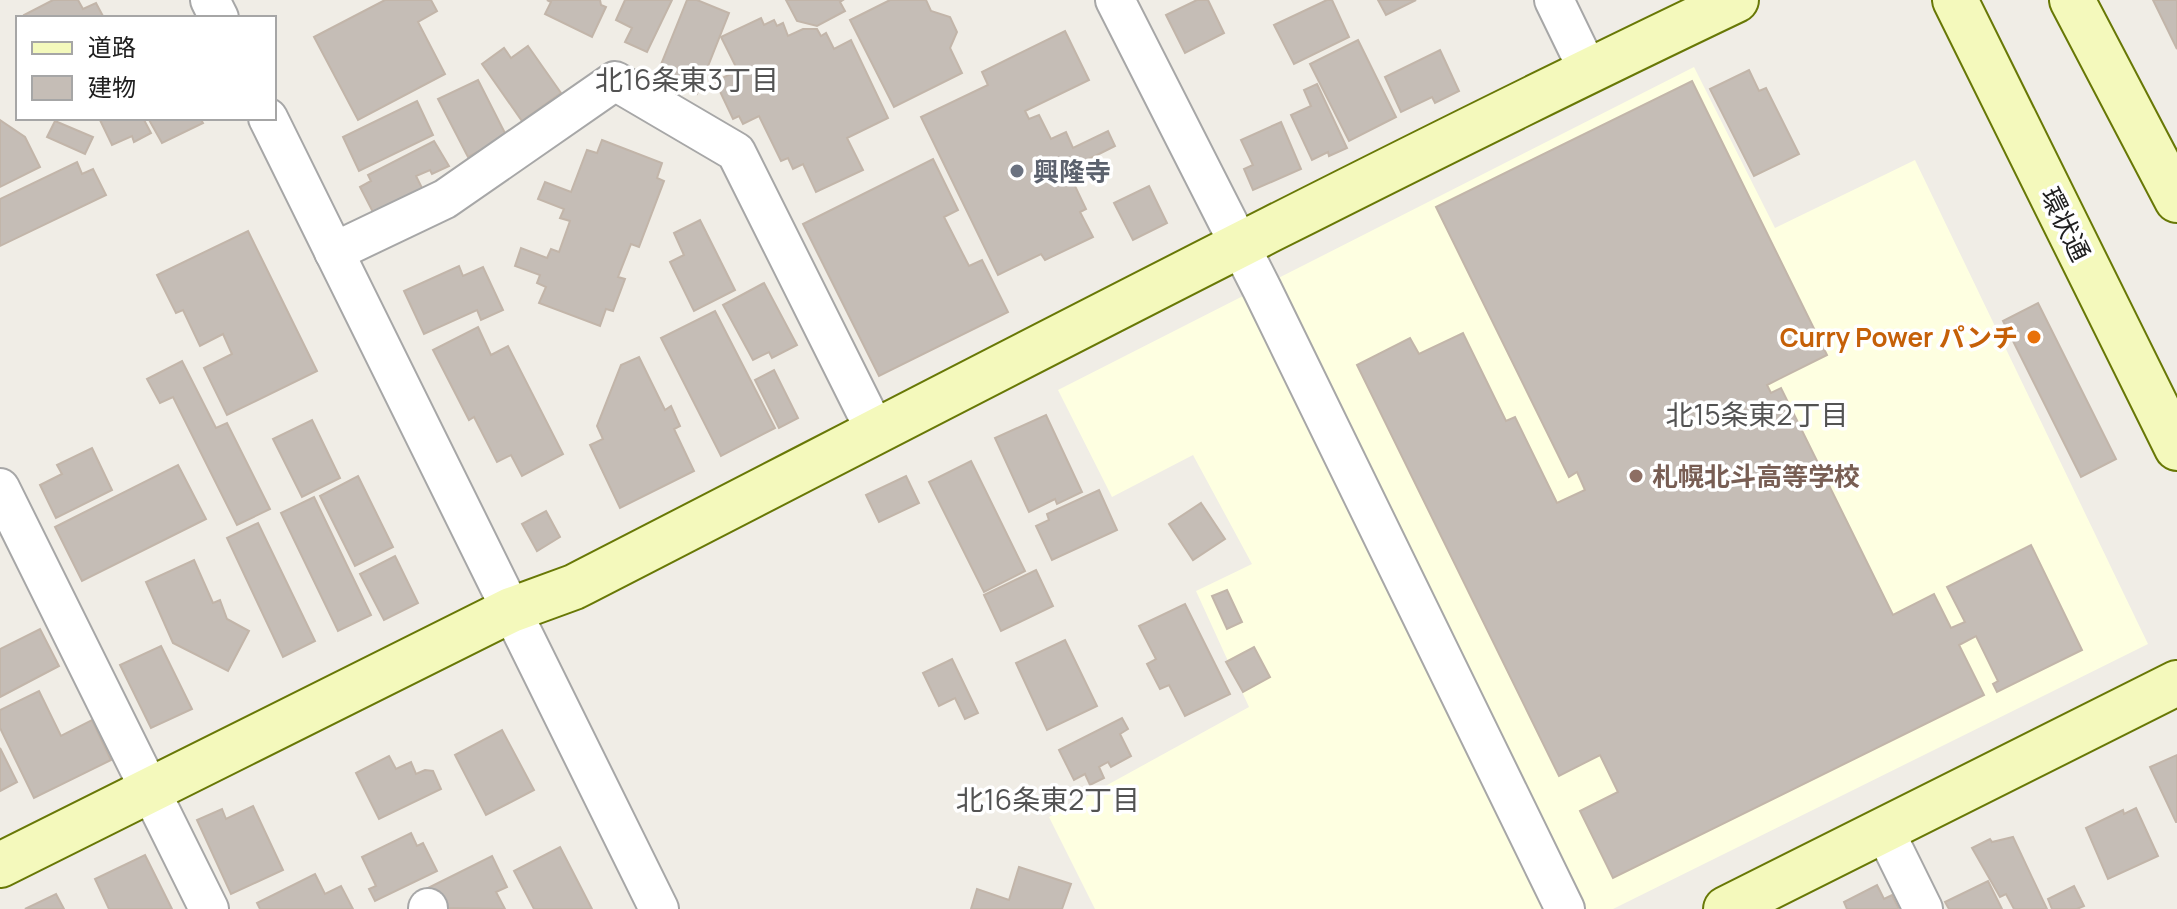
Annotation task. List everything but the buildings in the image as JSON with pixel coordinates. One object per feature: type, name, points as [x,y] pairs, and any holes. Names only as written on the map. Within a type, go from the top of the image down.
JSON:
[{"type":"street","points":[[1115,0],[1240,245],[1565,909]]},
{"type":"street","points":[[1554,0],[1588,70]]},
{"type":"street","points":[[0,865],[511,610],[574,587],[1240,245],[1588,70],[1736,0]]},
{"type":"street","name":"環状通","points":[[1955,0],[2177,448]]},
{"type":"street","points":[[2072,0],[2177,200]]},
{"type":"street","points":[[334,252],[445,199],[615,81],[736,152],[876,432]]},
{"type":"street","points":[[269,120],[659,909]]},
{"type":"street","points":[[0,488],[209,909]]},
{"type":"street","points":[[1726,909],[2177,683]]},
{"type":"street","points":[[1884,830],[1923,909]]},
{"type":"shaded area","name":"札幌北斗高等学校","points":[[1694,67],[1775,228],[1915,160],[2148,644],[1613,909],[1095,909],[1049,817],[1249,707],[1196,591],[1252,564],[1193,455],[1112,497],[1058,390]]},
{"type":"place","name":"興隆寺","points":[[1017,171]]},
{"type":"place","name":"Curry Power パンチ","points":[[2034,337]]},
{"type":"place","name":"札幌北斗高等学校","points":[[1636,476]]},
{"type":"district","name":"北16条東3丁目","points":[[687,79]]},
{"type":"district","name":"北15条東2丁目","points":[[1757,414]]},
{"type":"district","name":"北16条東2丁目","points":[[1048,799]]}]
